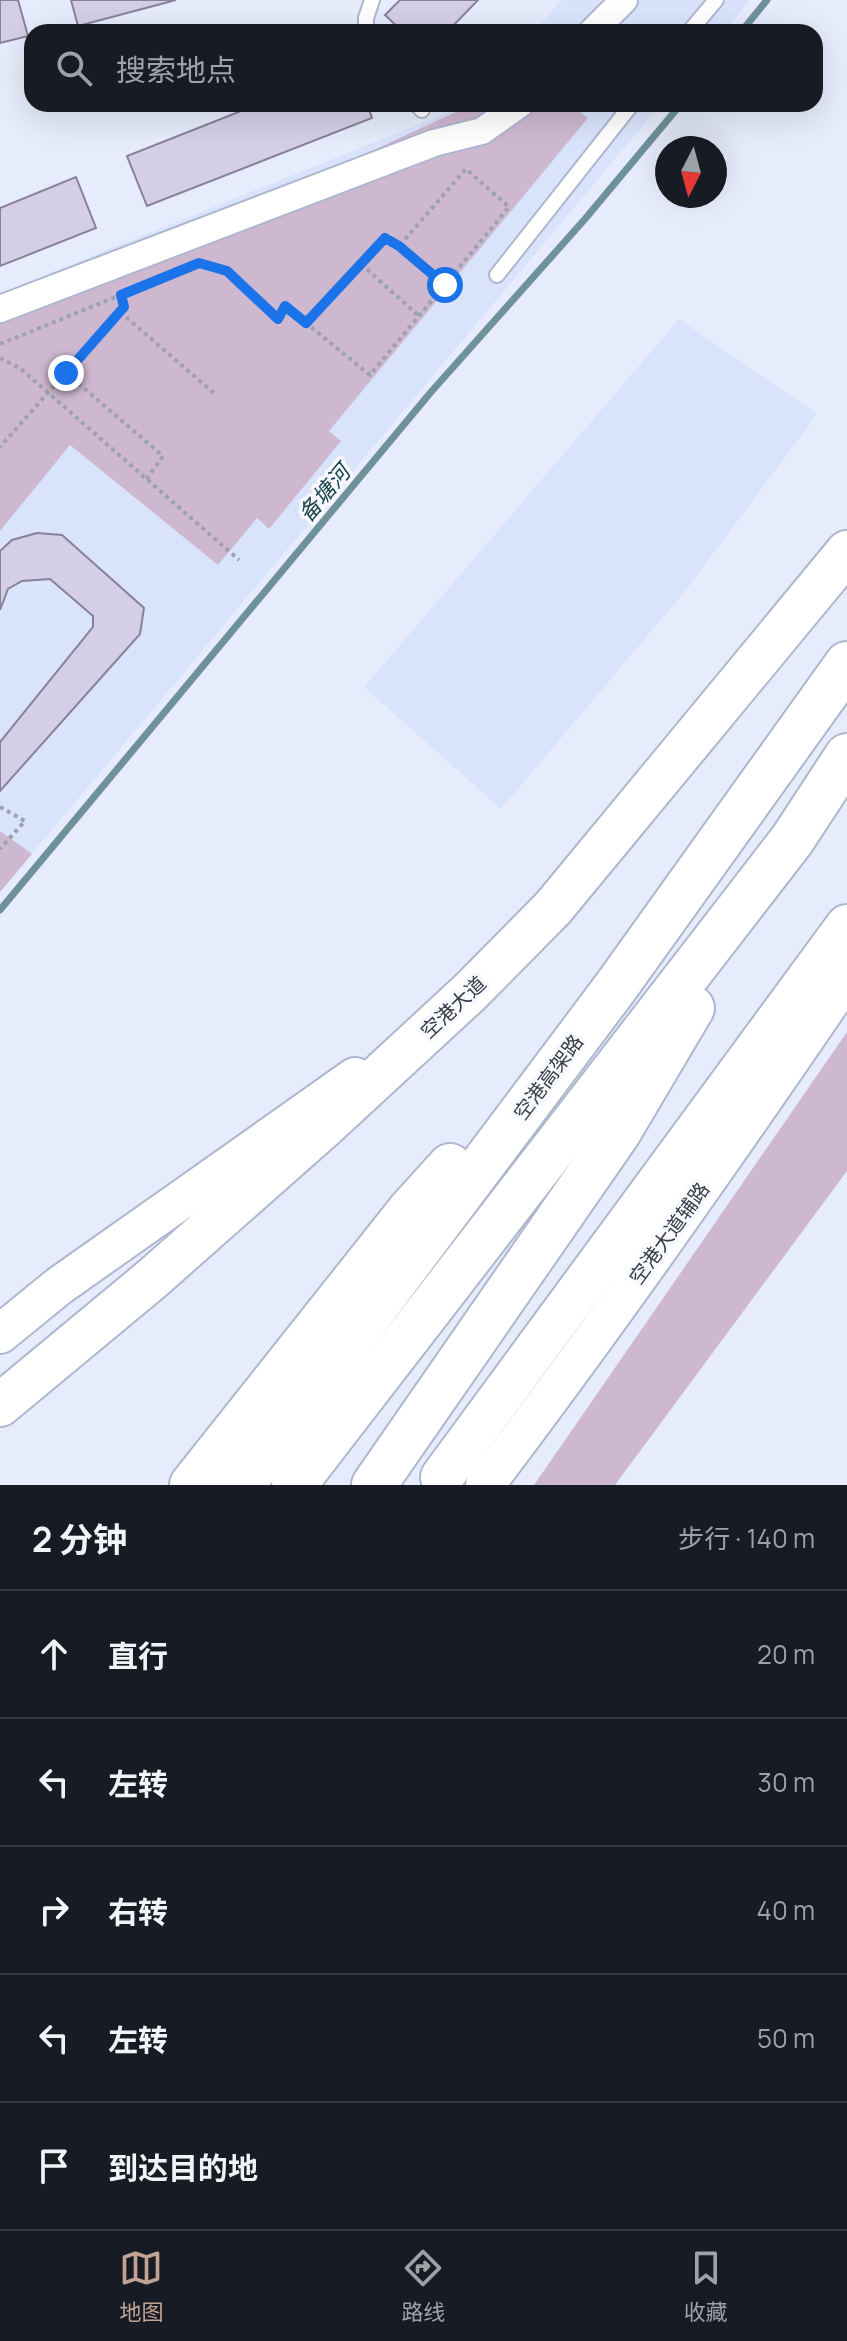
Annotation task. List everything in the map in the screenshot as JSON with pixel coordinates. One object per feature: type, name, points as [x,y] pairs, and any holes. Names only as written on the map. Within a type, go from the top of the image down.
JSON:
[{"type":"highway","name":"空港高架路","points":[[242,1485],[615,988],[847,664]]},
{"type":"highway","points":[[374,1485],[618,1133],[792,840],[847,756]]},
{"type":"highway","points":[[294,1485],[792,840]]},
{"type":"highway","points":[[192,1485],[411,1209],[615,988]]},
{"type":"main road","name":"空港大道","points":[[0,1405],[153,1278],[470,992],[553,908],[847,552]]},
{"type":"main road","points":[[442,1477],[847,926]]},
{"type":"main road","name":"空港大道辅路","points":[[485,1485],[566,1378],[711,1175],[847,977]]},
{"type":"main road","points":[[0,1334],[59,1286],[303,1116],[470,992]]},
{"type":"street","points":[[600,24],[624,0]]},
{"type":"street","points":[[0,309],[434,143],[482,131],[509,112]]},
{"type":"lane","points":[[366,24],[372,0]]},
{"type":"lane","points":[[696,24],[716,0]]},
{"type":"lane","points":[[497,275],[626,112]]},
{"type":"path","points":[[0,344],[199,263],[227,271],[278,319],[285,306],[370,375],[509,207],[466,169],[399,246]]},
{"type":"path","points":[[306,323],[385,238],[445,285]]},
{"type":"path","points":[[361,264],[419,316]]},
{"type":"path","points":[[0,447],[124,307],[121,295]]},
{"type":"path","points":[[120,312],[215,394]]},
{"type":"path","points":[[0,358],[21,369],[239,560]]},
{"type":"path","points":[[66,373],[163,456],[146,480]]},
{"type":"path","points":[[0,807],[25,821],[0,849]]},
{"type":"shaded area","points":[[561,0],[750,0],[730,24],[541,24]]},
{"type":"shaded area","points":[[449,112],[654,112],[0,892],[0,293]]},
{"type":"shaded area","points":[[456,112],[580,112],[588,118],[329,431],[341,441],[269,529],[257,518],[218,565],[70,445],[0,531],[0,323]]},
{"type":"shaded area","points":[[679,319],[817,414],[687,589],[501,809],[364,687]]},
{"type":"shaded area","points":[[0,831],[32,854],[0,892]]},
{"type":"shaded area","points":[[847,1032],[847,1171],[615,1485],[534,1485]]},
{"type":"building","points":[[0,0],[18,0],[25,24],[24,37],[0,43]]},
{"type":"building","points":[[71,0],[176,0],[86,24],[77,24]]},
{"type":"building","points":[[400,0],[478,0],[455,24],[395,24],[385,15]]},
{"type":"building","points":[[239,112],[370,112],[372,118],[147,206],[127,156]]},
{"type":"building","points":[[76,177],[96,228],[0,266],[0,208]]},
{"type":"building","points":[[37,533],[62,535],[144,608],[140,634],[0,791],[0,742],[93,627],[93,616],[50,579],[22,581],[8,589],[0,610],[0,551],[12,540]]},
{"type":"waterway","name":"备塘河","points":[[748,24],[767,0]]},
{"type":"waterway","name":"备塘河","points":[[0,910],[431,392],[585,219],[674,112]]},
{"type":"route","points":[[66,373],[124,307],[121,295],[199,263],[227,271],[278,319],[285,306],[306,323],[385,238],[445,285]]}]
